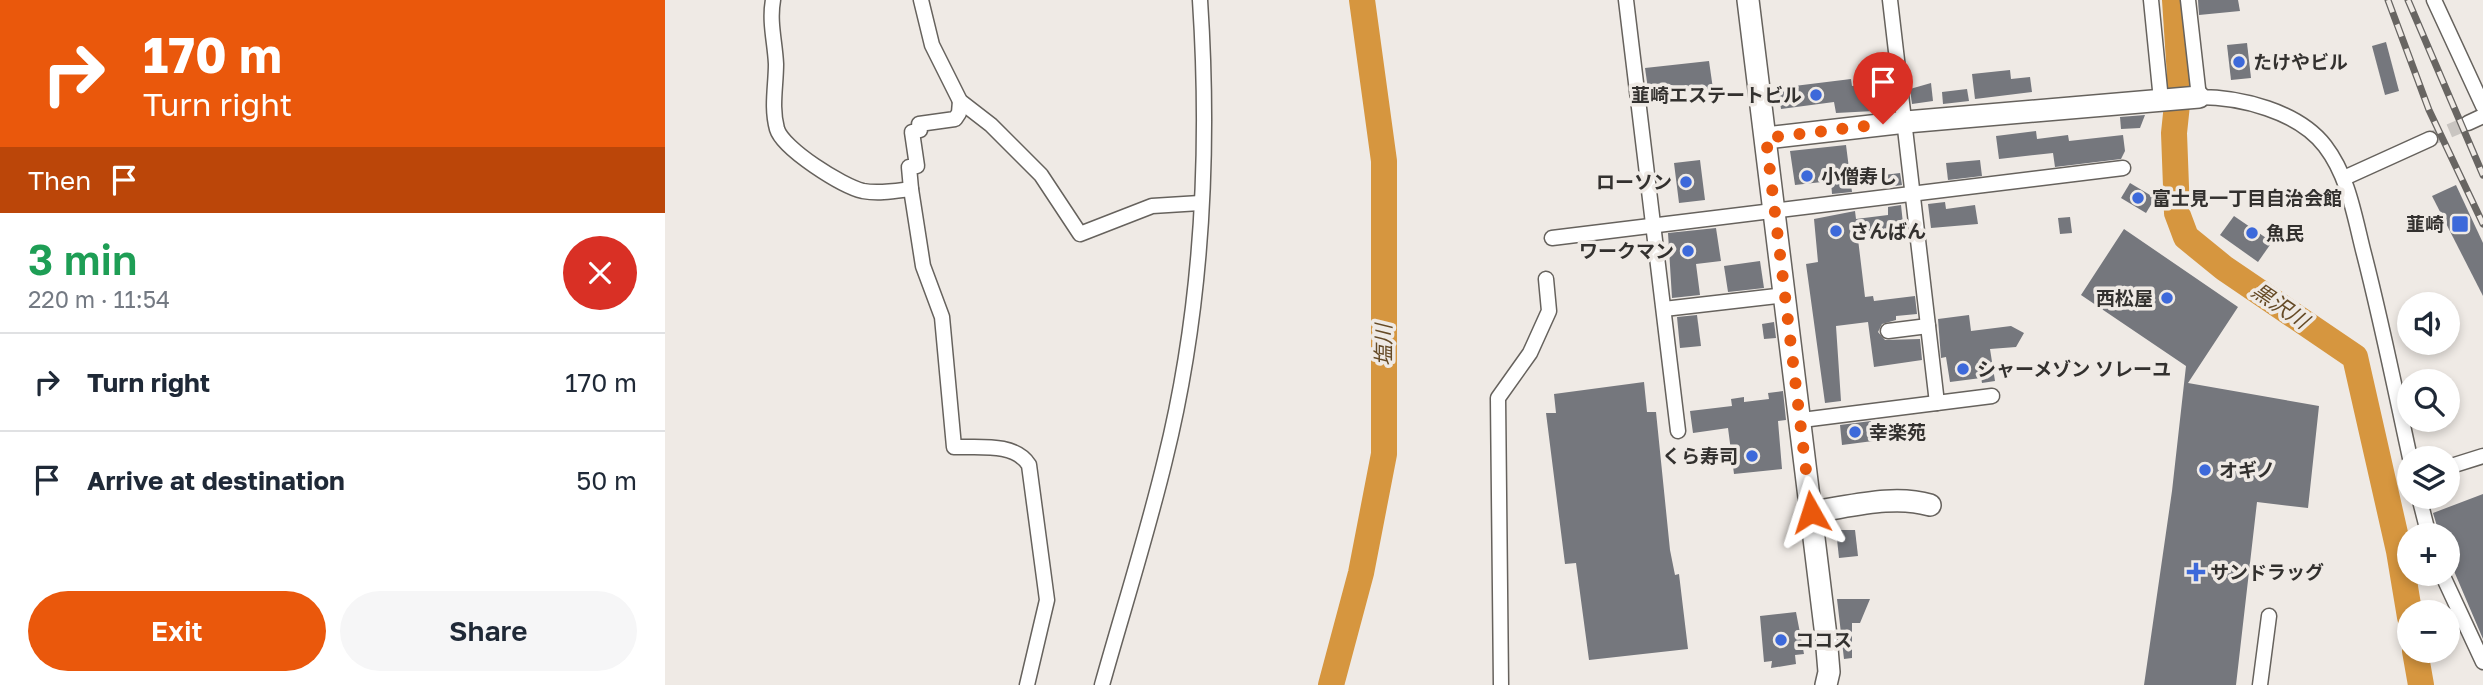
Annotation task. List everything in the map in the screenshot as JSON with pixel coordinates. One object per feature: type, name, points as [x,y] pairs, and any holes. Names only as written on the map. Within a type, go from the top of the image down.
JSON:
[{"type":"street","points":[[773,0],[770,14],[776,65],[773,93],[781,138],[790,149],[859,190],[886,192],[911,189]]},
{"type":"street","points":[[921,0],[932,45],[960,101],[991,125],[1041,175],[1080,234],[1152,206],[1200,203]]},
{"type":"street","points":[[1102,685],[1165,459],[1191,325],[1205,138],[1200,0]]},
{"type":"street","points":[[1626,0],[1678,431]]},
{"type":"street","points":[[1748,0],[1826,636],[1829,672],[1826,685]]},
{"type":"street","points":[[1890,0],[1937,403]]},
{"type":"street","points":[[2151,0],[2161,100]]},
{"type":"street","points":[[2188,0],[2199,97]]},
{"type":"street","points":[[2434,0],[2483,106]]},
{"type":"street","points":[[1766,138],[1906,122],[2199,97],[2237,99],[2259,104],[2293,122],[2324,145],[2344,178],[2381,320],[2407,446]]},
{"type":"street","points":[[960,101],[959,113],[955,119],[919,124],[920,130],[912,132],[917,166],[909,167],[911,189],[923,266],[942,317],[954,447],[1006,449],[1016,452],[1029,465],[1047,600],[1027,685]]},
{"type":"street","points":[[2468,123],[2483,117]]},
{"type":"street","points":[[2344,178],[2430,139]]},
{"type":"street","points":[[1552,238],[2123,168]]},
{"type":"street","points":[[1501,685],[1498,398],[1530,353],[1549,311],[1546,279]]},
{"type":"street","points":[[1664,309],[1785,295]]},
{"type":"street","points":[[1888,331],[1928,326]]},
{"type":"street","points":[[1801,420],[1992,396]]},
{"type":"street","points":[[2460,463],[2483,456]]},
{"type":"street","points":[[1811,512],[1903,500],[1930,505]]},
{"type":"street","points":[[2448,586],[2483,662]]},
{"type":"street","points":[[2260,685],[2269,616]]},
{"type":"building","points":[[2198,0],[2238,0],[2240,11],[2199,15]]},
{"type":"building","points":[[2386,42],[2399,91],[2385,95],[2372,46]]},
{"type":"building","name":"たけやビル","points":[[2247,43],[2251,78],[2231,80],[2227,45]]},
{"type":"building","points":[[1709,61],[1713,89],[1649,96],[1645,68]]},
{"type":"building","points":[[2010,70],[2011,79],[2030,77],[2032,92],[1975,99],[1972,74]]},
{"type":"building","name":"韮崎エステートビル","points":[[1851,79],[1852,86],[1882,82],[1883,87],[1890,86],[1893,110],[1836,113],[1834,102],[1781,109],[1778,88]]},
{"type":"building","points":[[1931,83],[1933,101],[1912,104],[1910,89]]},
{"type":"building","points":[[1967,89],[1969,101],[1943,104],[1942,92]]},
{"type":"building","points":[[2145,115],[2140,128],[2121,129],[2120,117]]},
{"type":"building","points":[[2036,131],[2037,139],[2068,135],[2069,141],[2123,135],[2125,151],[2121,159],[2055,167],[2053,153],[1999,159],[1996,136]]},
{"type":"building","points":[[1846,145],[1852,192],[1832,194],[1831,181],[1795,185],[1790,151]]},
{"type":"building","points":[[1700,160],[1705,200],[1679,203],[1674,163]]},
{"type":"building","points":[[1980,160],[1982,176],[1948,180],[1946,163]]},
{"type":"building","points":[[1900,173],[1902,185],[1886,187],[1884,175]]},
{"type":"building","name":"富士見一丁目自治会館","points":[[2130,183],[2155,198],[2146,213],[2121,198]]},
{"type":"building","points":[[2456,185],[2483,243],[2483,296],[2432,196]]},
{"type":"building","points":[[1945,202],[1946,209],[1975,205],[1978,224],[1931,228],[1928,204]]},
{"type":"building","points":[[1901,205],[1904,233],[1858,239],[1865,297],[1873,296],[1874,301],[1915,296],[1917,314],[1896,316],[1896,320],[1882,324],[1878,332],[1885,340],[1920,339],[1922,360],[1874,367],[1868,322],[1836,326],[1841,401],[1825,403],[1806,264],[1818,262],[1814,219],[1855,211],[1856,219],[1888,215],[1888,207]]},
{"type":"building","points":[[2234,216],[2272,242],[2258,262],[2220,235]]},
{"type":"building","points":[[2070,217],[2072,233],[2060,234],[2058,218]]},
{"type":"building","points":[[1716,228],[1721,261],[1696,264],[1700,295],[1672,298],[1668,233]]},
{"type":"building","points":[[2124,229],[2238,307],[2188,383],[2319,406],[2308,508],[2257,502],[2236,685],[2144,685],[2172,491],[2186,366],[2081,295]]},
{"type":"building","points":[[1760,261],[1764,288],[1728,292],[1724,266]]},
{"type":"building","points":[[1697,315],[1701,346],[1680,348],[1677,317]]},
{"type":"building","points":[[1969,315],[1971,331],[2011,326],[2024,333],[2016,347],[1990,349],[1995,381],[1982,383],[1981,378],[1950,382],[1946,357],[1941,358],[1938,319]]},
{"type":"building","points":[[1774,322],[1776,338],[1764,339],[1762,324]]},
{"type":"building","points":[[1644,382],[1647,412],[1656,412],[1670,550],[1675,575],[1679,574],[1688,649],[1589,660],[1576,563],[1565,564],[1546,413],[1556,413],[1554,394]]},
{"type":"building","points":[[1783,391],[1786,420],[1778,421],[1782,469],[1734,474],[1728,428],[1693,433],[1690,411],[1732,406],[1731,399],[1744,397],[1744,402],[1769,399],[1768,393]]},
{"type":"building","points":[[1871,421],[1873,441],[1842,445],[1840,425]]},
{"type":"building","points":[[2483,494],[2483,639],[2460,585],[2460,523],[2436,523],[2433,513],[2444,509],[2460,509],[2460,503]]},
{"type":"building","points":[[1836,530],[1855,530],[1858,556],[1839,558]]},
{"type":"building","points":[[1837,599],[1870,599],[1860,623],[1852,623],[1852,658],[1844,659]]},
{"type":"building","points":[[1796,612],[1804,654],[1795,655],[1796,664],[1771,668],[1772,661],[1764,662],[1760,616]]},
{"type":"waterway","name":"塩川","points":[[1331,685],[1361,573],[1384,454],[1384,161],[1362,0]]},
{"type":"waterway","name":"黒沢川","points":[[2175,0],[2180,76],[2174,133],[2177,213],[2186,237],[2224,268],[2355,357],[2399,551],[2407,600]]},
{"type":"waterway","name":"黒沢川","points":[[2417,663],[2421,685]]},
{"type":"tunnel","points":[[2430,139],[2468,123]]},
{"type":"railway","points":[[2388,0],[2429,110],[2483,224]]},
{"type":"railway","points":[[2408,0],[2483,175]]},
{"type":"place","name":"たけやビル","points":[[2239,62]]},
{"type":"place","name":"韮崎エステートビル","points":[[1816,95]]},
{"type":"place","name":"小僧寿し","points":[[1807,176]]},
{"type":"place","name":"ローソン","points":[[1686,182]]},
{"type":"place","name":"富士見一丁目自治会館","points":[[2138,198]]},
{"type":"place","name":"韮崎","points":[[2460,224]]},
{"type":"place","name":"さんばん","points":[[1836,231]]},
{"type":"place","name":"魚民","points":[[2252,233]]},
{"type":"place","name":"ワークマン","points":[[1688,251]]},
{"type":"place","name":"西松屋","points":[[2167,298]]},
{"type":"place","name":"シャーメゾン ソレーユ","points":[[1963,369]]},
{"type":"place","name":"幸楽苑","points":[[1855,432]]},
{"type":"place","name":"くら寿司","points":[[1752,456]]},
{"type":"place","name":"オギノ","points":[[2205,470]]},
{"type":"place","name":"サンドラッグ","points":[[2196,572]]},
{"type":"place","name":"ココス","points":[[1781,640]]},
{"type":"route","points":[[1811,512],[1766,138],[1883,124]]}]
